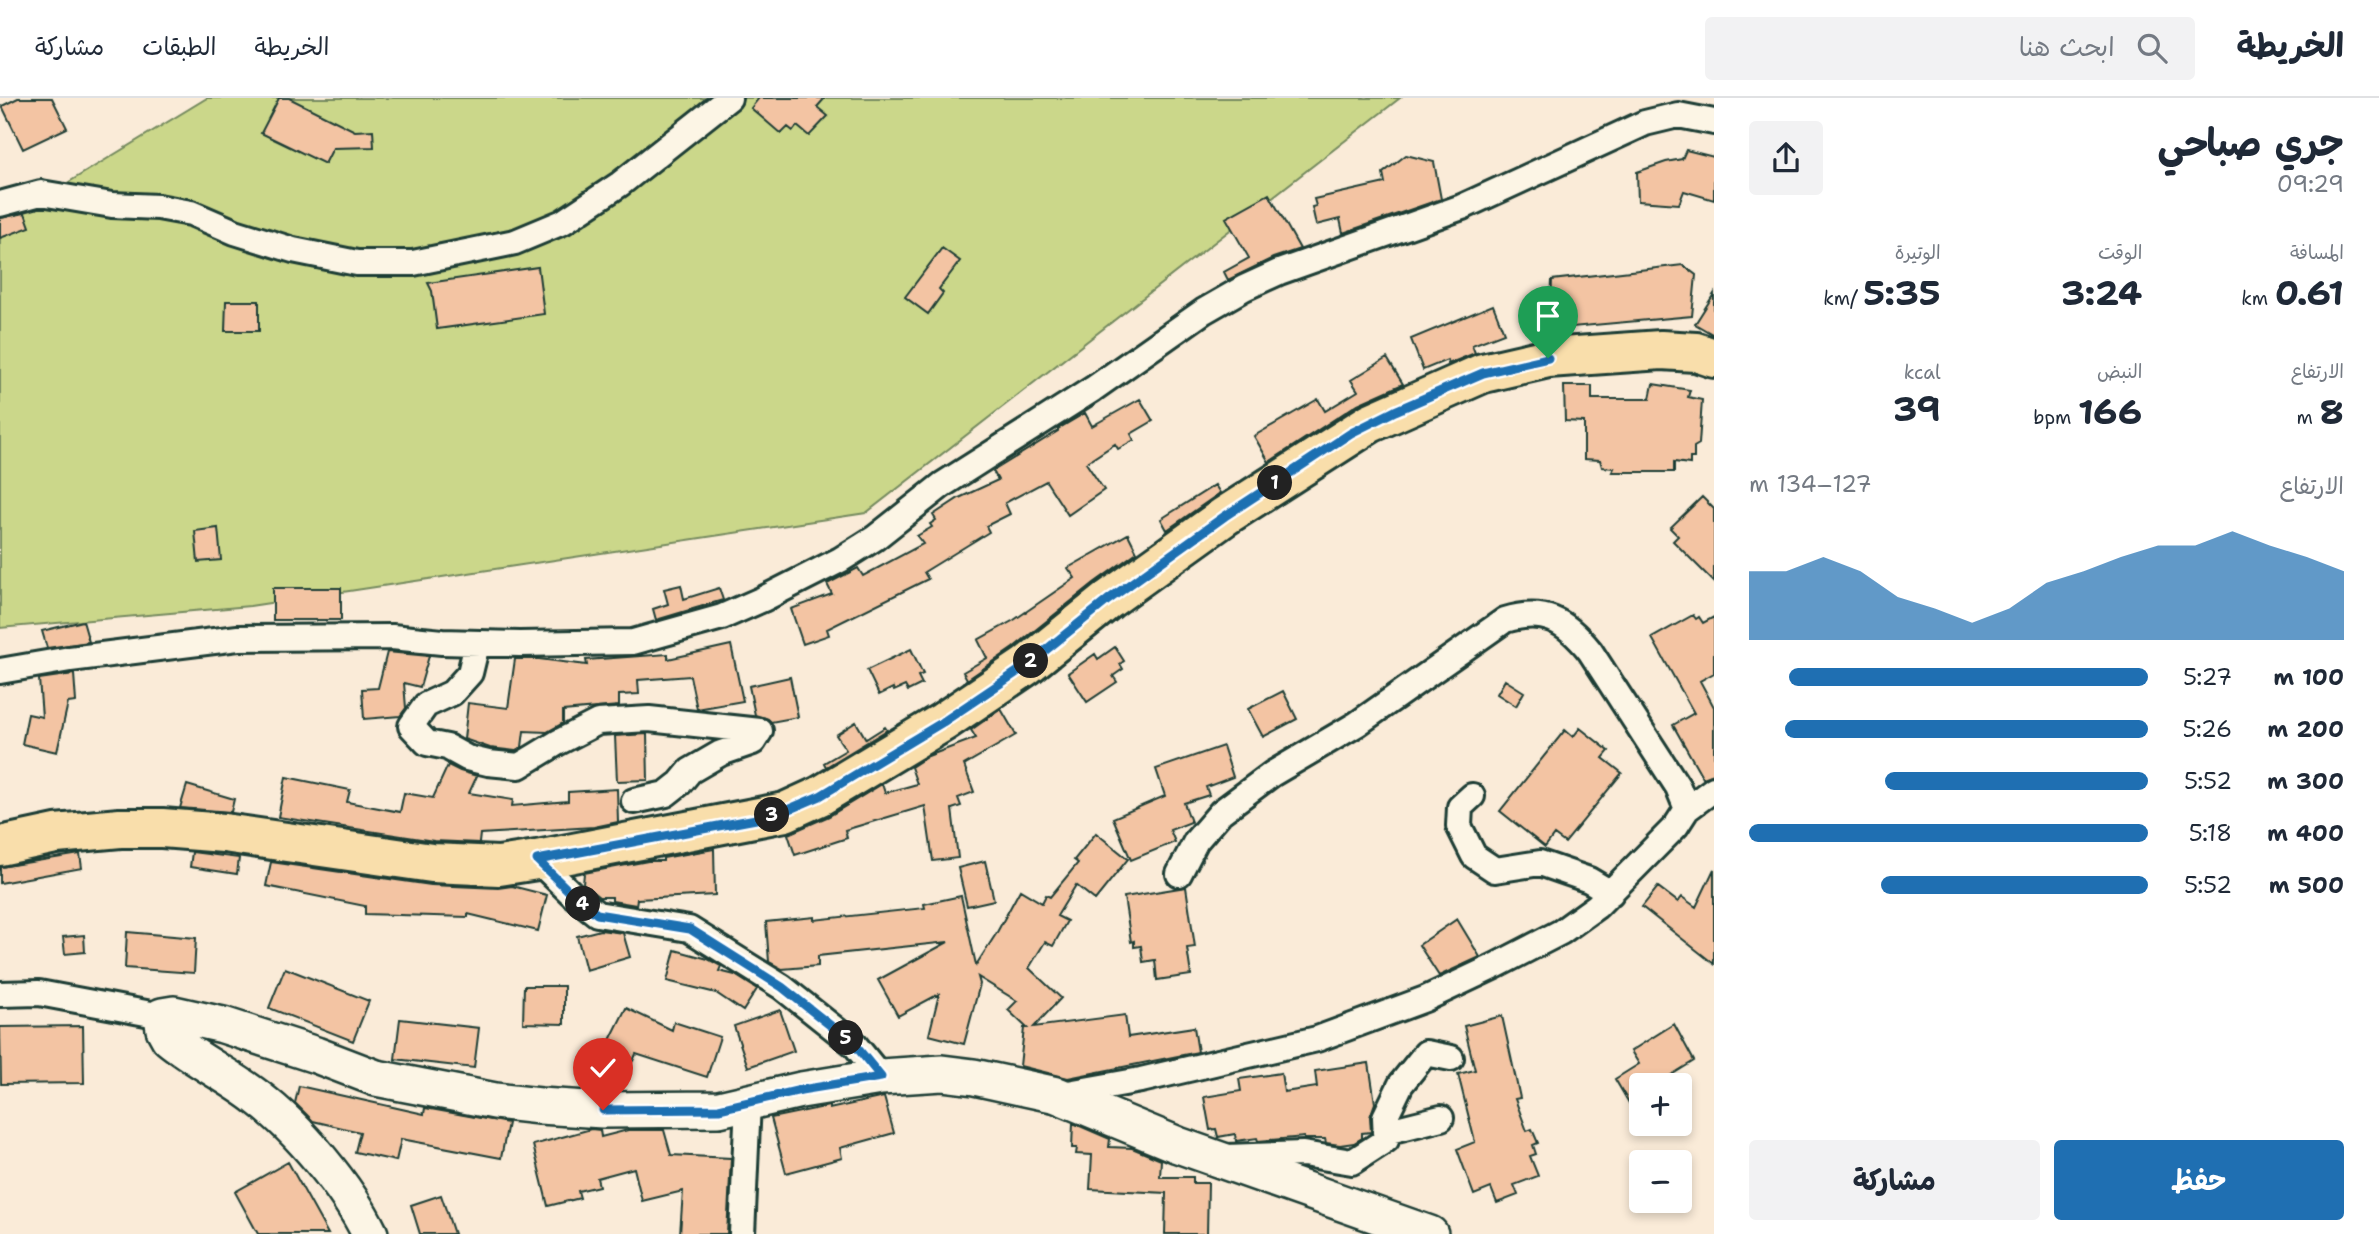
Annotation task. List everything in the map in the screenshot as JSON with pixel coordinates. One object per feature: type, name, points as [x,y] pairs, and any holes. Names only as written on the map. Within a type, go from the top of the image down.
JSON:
[{"type":"main road","points":[[0,846],[56,834],[120,828],[162,828],[224,833],[432,863],[499,866],[756,819],[785,811],[820,796],[943,722],[1026,666],[1108,600],[1225,516],[1351,433],[1483,373],[1548,358],[1661,350],[1696,352],[1714,358]]},
{"type":"street","points":[[0,204],[41,194],[112,205],[158,207],[191,213],[235,232],[293,250],[357,263],[413,263],[515,242],[563,222],[620,184],[729,98]]},
{"type":"street","points":[[0,671],[70,659],[238,638],[379,637],[477,644],[633,642],[722,617],[852,553],[942,485],[1093,389],[1204,311],[1244,288],[1279,272],[1462,207],[1645,123],[1678,115],[1714,122]]},
{"type":"street","points":[[1179,874],[1196,841],[1221,812],[1272,775],[1357,724],[1504,620],[1519,615],[1554,619],[1575,632],[1678,787],[1687,809]]},
{"type":"street","points":[[477,644],[470,673],[452,693],[426,705],[411,726],[427,743],[447,747],[467,758],[519,766],[598,722],[649,719],[760,732],[753,742],[721,753],[690,771],[666,794],[634,801]]},
{"type":"street","points":[[1057,1095],[1141,1080],[1317,1039],[1437,993],[1561,932],[1584,916],[1611,893],[1676,826],[1687,809],[1714,789]]},
{"type":"street","points":[[1472,796],[1460,807],[1459,826],[1474,856],[1495,870],[1540,863],[1589,880],[1611,893]]},
{"type":"street","points":[[537,860],[597,914],[690,929],[782,987],[855,1045],[881,1077]]},
{"type":"street","points":[[0,994],[39,993],[162,1016],[174,1014],[223,1025],[316,1055],[376,1079],[495,1101],[540,1106],[642,1110],[719,1109],[881,1077],[942,1073],[974,1077],[1057,1095],[1212,1158],[1430,1234]]},
{"type":"street","points":[[162,1016],[169,1038],[257,1097],[304,1139],[353,1205],[370,1234]]},
{"type":"street","points":[[1212,1158],[1303,1154],[1352,1162],[1385,1140],[1385,1117],[1401,1084],[1426,1053],[1451,1058]]},
{"type":"street","points":[[742,1234],[748,1102]]},
{"type":"street","points":[[1385,1132],[1441,1118]]},
{"type":"green space","points":[[207,98],[1400,98],[866,513],[250,606],[0,628],[0,224]]},
{"type":"building","points":[[18,98],[52,98],[67,128],[23,149],[2,106]]},
{"type":"building","points":[[279,98],[289,98],[355,131],[373,130],[374,147],[333,148],[325,164],[261,133]]},
{"type":"building","points":[[759,98],[825,98],[817,107],[828,116],[809,136],[797,126],[793,131],[788,127],[781,134],[751,108]]},
{"type":"building","points":[[1686,150],[1714,157],[1714,200],[1684,191],[1679,204],[1638,201],[1637,172],[1682,159]]},
{"type":"building","points":[[1406,155],[1434,162],[1441,199],[1343,233],[1340,219],[1316,225],[1312,207],[1316,206],[1314,199],[1385,183],[1383,173]]},
{"type":"building","points":[[1269,194],[1300,249],[1273,258],[1228,280],[1224,272],[1249,258],[1226,218]]},
{"type":"building","points":[[25,213],[30,227],[0,238],[0,218]]},
{"type":"building","points":[[942,248],[960,261],[939,289],[943,293],[928,314],[905,297]]},
{"type":"building","points":[[1683,265],[1696,275],[1692,316],[1550,329],[1552,280]]},
{"type":"building","points":[[538,267],[544,314],[437,329],[432,291],[428,283]]},
{"type":"building","points":[[1714,294],[1714,335],[1695,324]]},
{"type":"building","points":[[226,301],[259,301],[259,331],[225,331]]},
{"type":"building","points":[[1493,305],[1504,333],[1472,345],[1475,353],[1423,370],[1411,339]]},
{"type":"building","points":[[1387,358],[1403,384],[1358,404],[1269,462],[1254,436],[1318,399],[1325,411],[1358,391],[1351,380]]},
{"type":"building","points":[[1653,384],[1690,390],[1688,397],[1702,400],[1699,444],[1694,447],[1694,458],[1690,458],[1690,464],[1674,462],[1674,472],[1612,472],[1614,468],[1602,467],[1600,460],[1584,459],[1584,422],[1565,421],[1564,386],[1592,386],[1592,399],[1650,399]]},
{"type":"building","points":[[1140,399],[1153,421],[1131,434],[1134,440],[1118,449],[1115,444],[1086,463],[1104,490],[1068,515],[1046,481],[1005,503],[1010,514],[986,526],[989,532],[924,572],[928,579],[827,629],[829,635],[803,644],[791,609],[832,594],[827,584],[858,568],[863,576],[923,544],[917,536],[932,527],[930,524],[936,520],[933,515],[959,498],[998,480],[993,471],[1058,429],[1085,413],[1092,426]]},
{"type":"building","points":[[1215,485],[1220,493],[1167,530],[1161,519]]},
{"type":"building","points":[[1702,497],[1714,509],[1714,582],[1673,541],[1678,536],[1670,528]]},
{"type":"building","points":[[218,528],[221,560],[198,562],[195,531]]},
{"type":"building","points":[[1128,534],[1137,552],[1013,648],[964,682],[967,679],[963,672],[987,658],[978,640],[1014,620],[1075,578],[1068,568]]},
{"type":"building","points":[[681,585],[684,599],[719,588],[723,600],[656,620],[653,609],[668,604],[664,589]]},
{"type":"building","points":[[273,588],[341,588],[341,620],[273,620]]},
{"type":"building","points":[[1693,615],[1696,619],[1699,617],[1703,623],[1714,617],[1714,673],[1700,681],[1714,707],[1714,774],[1703,778],[1673,725],[1694,713],[1652,638]]},
{"type":"building","points":[[83,621],[89,642],[47,648],[42,631]]},
{"type":"building","points":[[731,645],[743,701],[697,709],[690,676],[638,680],[639,694],[619,695],[619,706],[563,711],[563,723],[547,732],[524,731],[522,747],[516,751],[490,748],[464,739],[468,703],[508,708],[515,659],[587,665],[586,660],[668,654],[668,659]]},
{"type":"building","points":[[1115,647],[1124,661],[1120,664],[1123,669],[1113,676],[1117,682],[1087,702],[1068,673],[1095,654],[1098,659]]},
{"type":"building","points":[[911,649],[923,674],[918,676],[922,684],[908,691],[905,686],[894,691],[893,688],[879,695],[867,670]]},
{"type":"building","points":[[387,652],[429,656],[420,687],[404,683],[406,708],[400,716],[364,719],[362,689],[378,688]]},
{"type":"building","points":[[74,674],[76,702],[68,703],[57,752],[22,744],[28,714],[42,717],[39,679]]},
{"type":"building","points":[[790,677],[798,717],[771,722],[755,715],[749,686]]},
{"type":"building","points":[[1505,680],[1524,692],[1516,706],[1497,694]]},
{"type":"building","points":[[1283,691],[1297,719],[1263,737],[1248,709]]},
{"type":"building","points":[[1001,709],[1016,735],[964,765],[974,792],[958,798],[961,806],[952,809],[958,858],[933,861],[925,806],[845,830],[847,838],[795,855],[788,834],[829,816],[882,784],[885,793],[917,784],[911,767],[928,756],[976,738],[971,730]]},
{"type":"building","points":[[856,722],[866,739],[885,727],[887,730],[826,767],[824,763],[846,750],[836,735]]},
{"type":"building","points":[[1580,728],[1609,751],[1603,758],[1622,773],[1565,843],[1554,835],[1545,847],[1500,811],[1565,730],[1573,737]]},
{"type":"building","points":[[647,734],[648,780],[617,781],[615,736]]},
{"type":"building","points":[[1223,746],[1233,777],[1206,787],[1209,795],[1184,803],[1191,822],[1170,830],[1175,842],[1131,860],[1113,818],[1165,796],[1156,769]]},
{"type":"building","points":[[448,765],[477,776],[469,793],[513,800],[512,806],[568,801],[568,792],[617,789],[618,822],[594,827],[480,834],[479,843],[434,841],[278,817],[286,777],[350,790],[347,802],[400,812],[404,793],[433,798]]},
{"type":"building","points":[[187,785],[234,799],[231,812],[180,808]]},
{"type":"building","points":[[1096,833],[1128,859],[1095,900],[1076,885],[1057,916],[1067,921],[1053,946],[1045,942],[1029,968],[1061,998],[1034,1027],[1125,1015],[1128,1037],[1194,1027],[1198,1052],[1068,1078],[1020,1066],[1024,1028],[1027,1028],[1008,1010],[1017,1001],[978,977],[980,984],[964,1044],[929,1035],[939,994],[898,1016],[878,980],[948,942],[818,956],[818,966],[782,969],[769,962],[766,922],[814,917],[814,920],[925,908],[924,904],[961,896],[976,965],[1020,890],[1042,903],[1046,895],[1050,897],[1078,863],[1074,860]]},
{"type":"building","points":[[714,849],[715,895],[637,899],[636,905],[612,901],[612,897],[599,897],[583,884],[584,873],[648,861],[663,861],[663,858]]},
{"type":"building","points":[[192,852],[239,858],[237,874],[190,867]]},
{"type":"building","points":[[80,854],[82,868],[0,883],[0,867]]},
{"type":"building","points":[[985,861],[994,900],[967,906],[958,868]]},
{"type":"building","points":[[271,862],[431,885],[498,888],[512,886],[547,895],[538,931],[468,914],[468,917],[365,914],[365,906],[266,886]]},
{"type":"building","points":[[1714,869],[1714,964],[1642,907],[1658,887],[1678,902],[1682,897],[1696,907]]},
{"type":"building","points":[[1186,887],[1195,947],[1187,948],[1191,975],[1157,980],[1155,960],[1143,962],[1141,946],[1134,947],[1134,941],[1131,942],[1124,897]]},
{"type":"building","points":[[1457,919],[1480,957],[1439,976],[1419,945]]},
{"type":"building","points":[[600,930],[623,933],[630,957],[586,970],[577,936]]},
{"type":"building","points":[[127,932],[196,938],[194,973],[125,968]]},
{"type":"building","points":[[84,935],[85,952],[65,954],[63,937]]},
{"type":"building","points":[[675,950],[708,959],[721,966],[719,971],[735,975],[757,989],[743,1011],[716,993],[667,981]]},
{"type":"building","points":[[285,968],[369,1001],[353,1041],[269,1008]]},
{"type":"building","points":[[524,986],[564,986],[564,1024],[523,1023]]},
{"type":"building","points":[[626,1008],[672,1030],[674,1022],[720,1037],[707,1077],[636,1054],[633,1061],[606,1048]]},
{"type":"building","points":[[780,1010],[794,1051],[748,1067],[734,1026]]},
{"type":"building","points":[[1502,1016],[1520,1098],[1515,1099],[1527,1131],[1532,1129],[1538,1143],[1533,1145],[1536,1154],[1530,1156],[1538,1176],[1514,1185],[1518,1195],[1497,1203],[1491,1188],[1474,1195],[1457,1149],[1475,1142],[1458,1074],[1475,1070],[1464,1026]]},
{"type":"building","points":[[400,1019],[479,1028],[474,1068],[395,1059]]},
{"type":"building","points":[[1674,1024],[1694,1061],[1674,1073],[1629,1073],[1629,1103],[1615,1079],[1639,1064],[1631,1051]]},
{"type":"building","points":[[83,1026],[84,1083],[1,1084],[0,1027]]},
{"type":"building","points":[[1369,1063],[1375,1103],[1370,1117],[1371,1132],[1362,1133],[1362,1138],[1354,1143],[1340,1145],[1326,1143],[1325,1139],[1304,1137],[1236,1141],[1235,1134],[1218,1137],[1216,1129],[1210,1130],[1204,1097],[1241,1091],[1239,1079],[1281,1073],[1284,1092],[1317,1087],[1315,1071]]},
{"type":"building","points":[[299,1086],[424,1114],[425,1108],[508,1123],[501,1158],[401,1139],[396,1161],[355,1152],[360,1132],[313,1121],[295,1103]]},
{"type":"building","points":[[884,1097],[894,1133],[840,1148],[842,1158],[786,1173],[771,1118]]},
{"type":"building","points":[[1073,1123],[1110,1139],[1109,1147],[1132,1148],[1161,1160],[1160,1177],[1193,1177],[1193,1183],[1208,1183],[1207,1234],[1165,1234],[1166,1193],[1090,1189],[1092,1155],[1076,1154],[1077,1148],[1072,1148]]},
{"type":"building","points":[[591,1129],[600,1130],[601,1137],[628,1130],[664,1130],[671,1155],[731,1158],[727,1234],[680,1234],[683,1191],[642,1201],[634,1168],[597,1178],[599,1186],[578,1191],[580,1198],[548,1206],[533,1145]]},
{"type":"building","points":[[288,1162],[328,1234],[258,1234],[235,1192]]},
{"type":"building","points":[[441,1195],[454,1234],[420,1234],[411,1205]]},
{"type":"route","points":[[603,1110],[719,1109],[801,1090],[881,1077],[855,1045],[782,987],[690,929],[597,914],[537,860],[756,819],[785,811],[820,796],[943,722],[1026,666],[1108,600],[1225,516],[1351,433],[1370,422],[1483,373],[1548,358]]}]
